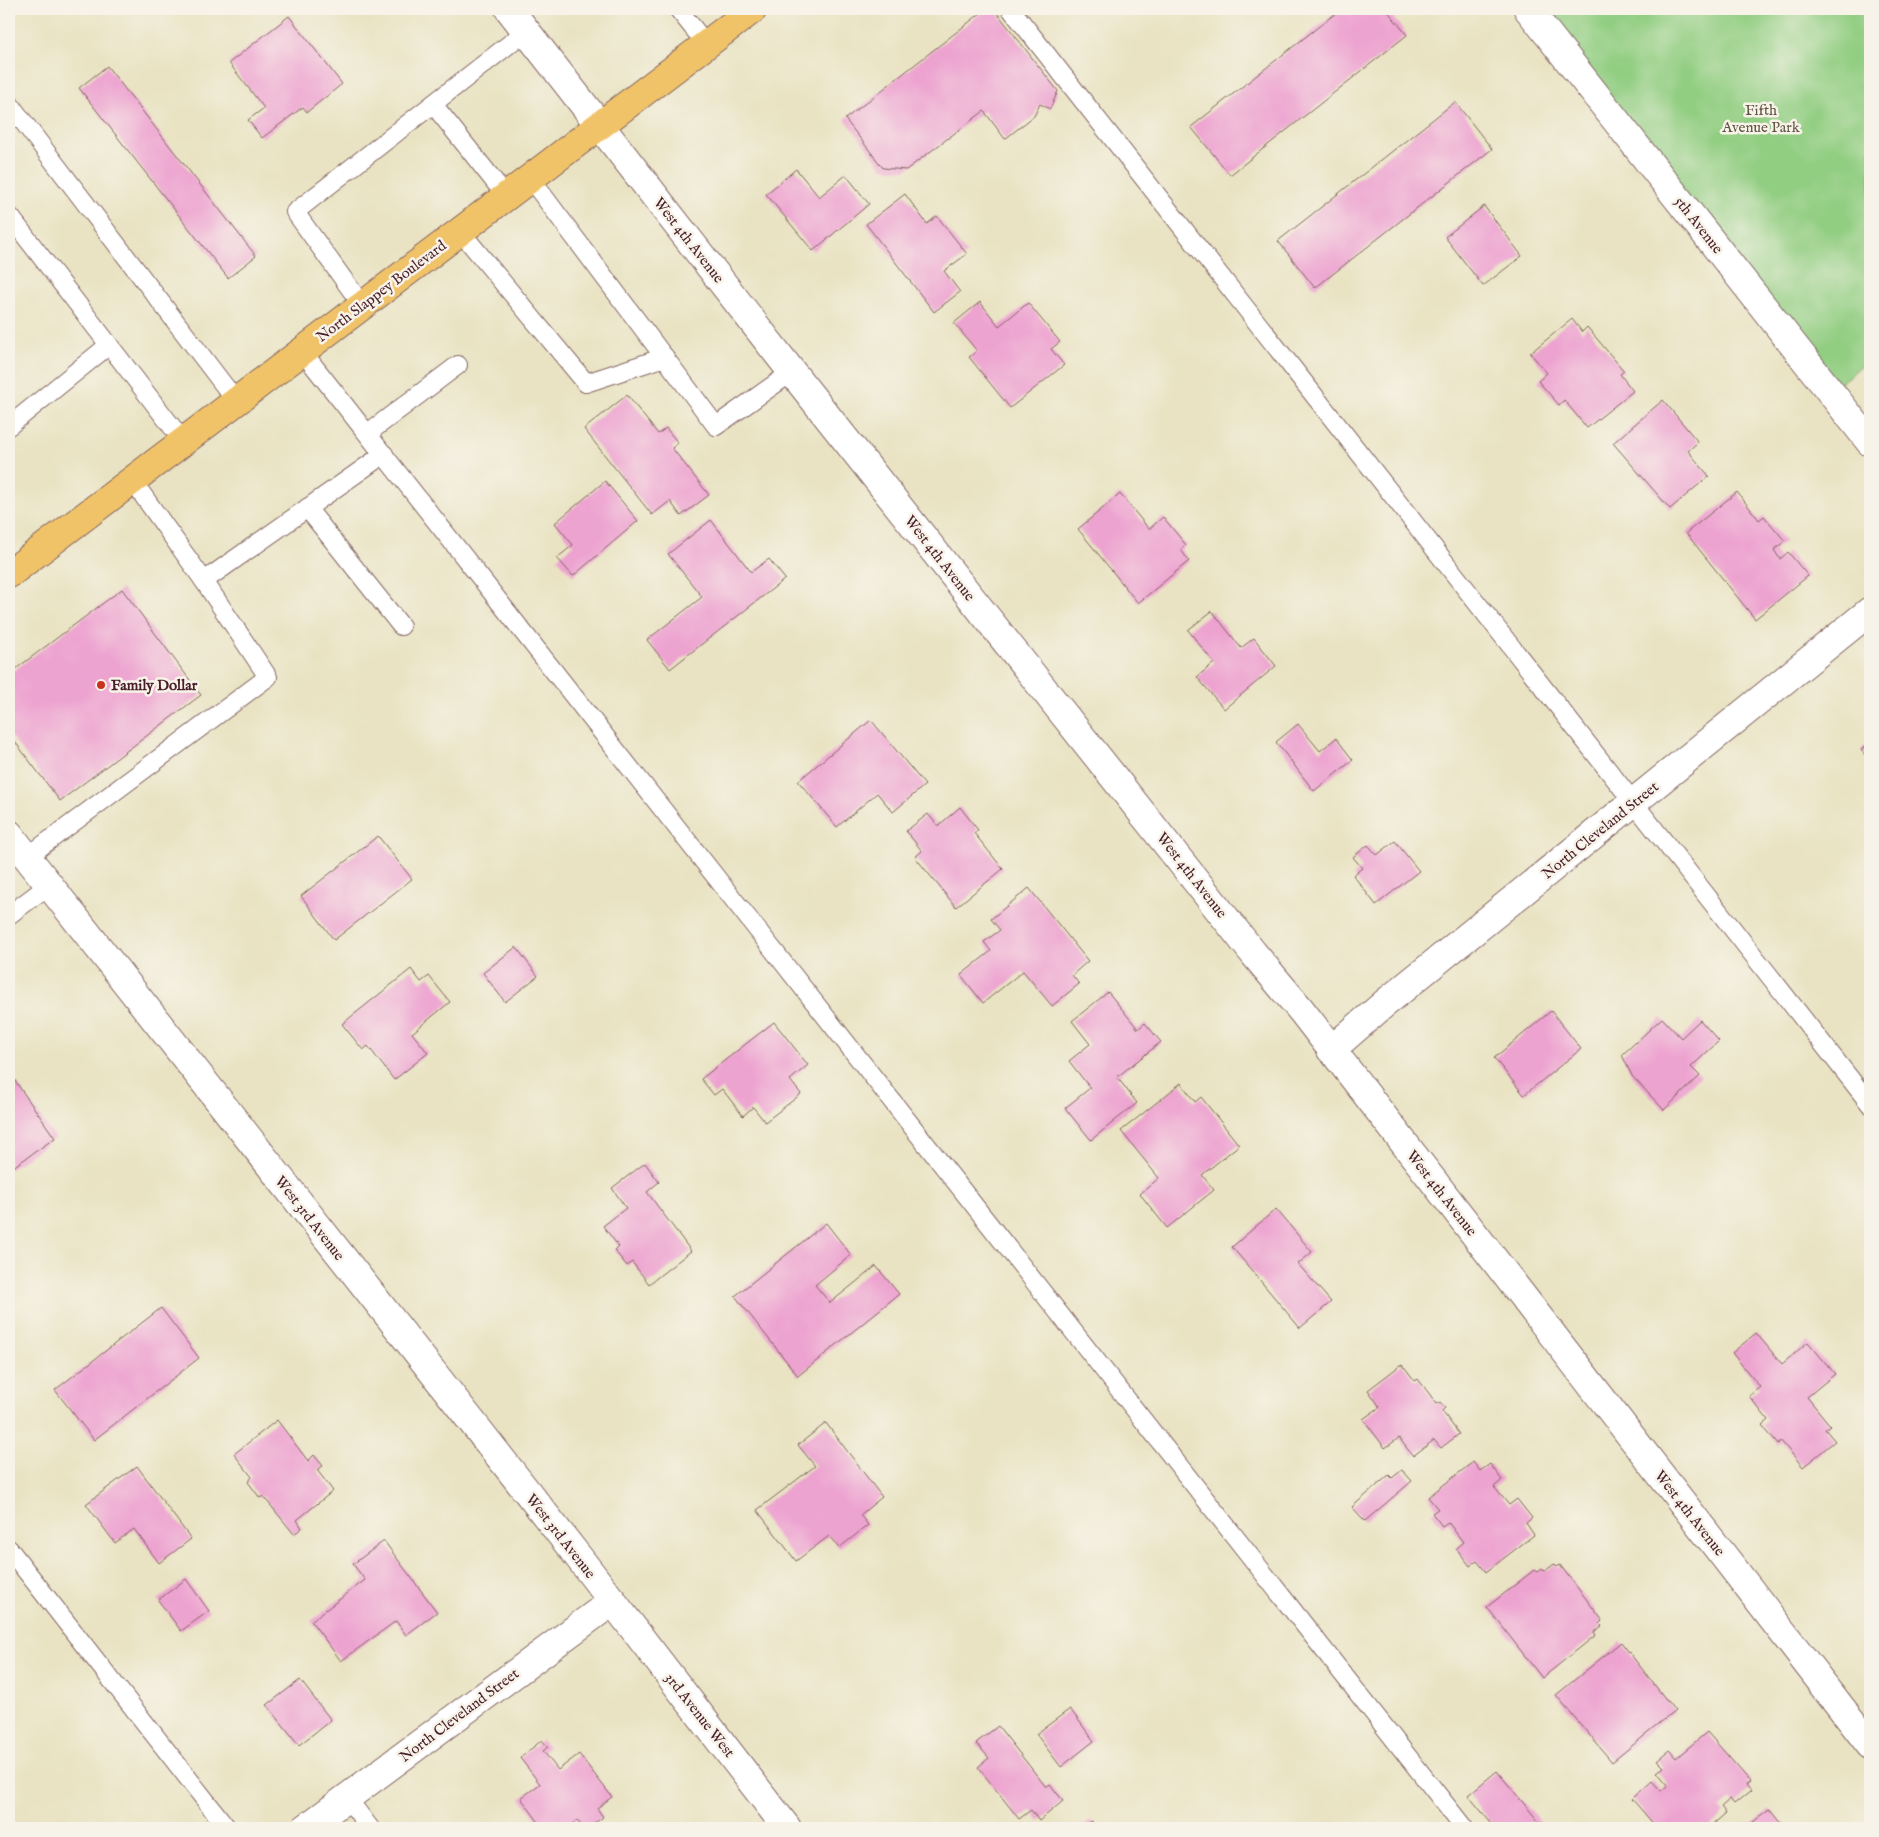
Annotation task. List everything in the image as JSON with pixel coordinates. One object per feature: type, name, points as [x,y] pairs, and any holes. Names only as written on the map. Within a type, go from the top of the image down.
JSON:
[{"type":"main road","name":"North Slappey Boulevard","points":[[9,574],[753,9]]},
{"type":"street","name":"West 4th Avenue","points":[[509,9],[792,372],[1254,954],[1301,1010],[1870,1745]]},
{"type":"street","name":"5th Avenue","points":[[1528,9],[1870,442]]},
{"type":"street","name":"North Cleveland Street","points":[[1331,1050],[1384,1004],[1870,611]]},
{"type":"street","name":"West 3rd Avenue","points":[[9,834],[613,1601]]},
{"type":"street","name":"North Cleveland Street","points":[[306,1828],[613,1601]]},
{"type":"street","name":"3rd Avenue West","points":[[613,1601],[787,1828]]},
{"type":"lane","points":[[678,9],[706,44]]},
{"type":"lane","points":[[1011,9],[1870,1104]]},
{"type":"lane","points":[[362,305],[294,212],[526,31]]},
{"type":"lane","points":[[9,103],[236,401]]},
{"type":"lane","points":[[433,104],[506,196]]},
{"type":"lane","points":[[530,178],[716,426],[792,372]]},
{"type":"lane","points":[[9,215],[183,441]]},
{"type":"lane","points":[[460,231],[586,384],[665,357]]},
{"type":"lane","points":[[9,426],[109,345]]},
{"type":"lane","points":[[302,351],[1464,1828]]},
{"type":"lane","points":[[368,433],[458,365]]},
{"type":"lane","points":[[204,580],[384,454]]},
{"type":"lane","points":[[27,857],[268,677],[204,580],[132,480]]},
{"type":"lane","points":[[307,508],[401,626]]},
{"type":"lane","points":[[9,915],[49,885]]},
{"type":"lane","points":[[9,1549],[227,1828]]},
{"type":"lane","points":[[347,1798],[370,1828]]},
{"type":"green space","name":"Fifth Avenue Park","points":[[1535,9],[1870,9],[1870,359],[1834,388]]},
{"type":"building","points":[[986,9],[994,9],[1058,91],[1050,109],[1040,104],[1034,116],[1005,139],[984,111],[906,170],[883,168],[845,119]]},
{"type":"building","points":[[1341,9],[1386,9],[1407,35],[1230,175],[1191,127]]},
{"type":"building","points":[[289,16],[342,84],[307,112],[303,107],[262,138],[248,120],[264,108],[229,63]]},
{"type":"building","points":[[107,66],[256,256],[228,278],[79,88]]},
{"type":"building","points":[[1455,102],[1492,149],[1315,288],[1278,241]]},
{"type":"building","points":[[796,169],[819,197],[846,175],[869,204],[813,251],[766,194]]},
{"type":"building","points":[[905,194],[927,224],[937,216],[967,254],[944,271],[960,292],[934,312],[866,224]]},
{"type":"building","points":[[1484,206],[1522,256],[1483,286],[1445,237]]},
{"type":"building","points":[[980,302],[999,326],[1028,303],[1060,342],[1051,349],[1064,365],[1010,408],[969,357],[977,351],[954,323]]},
{"type":"building","points":[[1572,319],[1582,332],[1587,327],[1624,371],[1620,374],[1633,391],[1587,428],[1564,400],[1559,405],[1538,381],[1547,373],[1530,353]]},
{"type":"building","points":[[627,395],[658,434],[666,428],[678,443],[672,448],[709,495],[681,516],[670,501],[652,515],[584,429]]},
{"type":"building","points":[[1663,400],[1698,442],[1688,451],[1709,476],[1670,509],[1613,443]]},
{"type":"building","points":[[605,481],[638,521],[573,576],[557,558],[573,545],[555,523]]},
{"type":"building","points":[[1737,492],[1759,520],[1764,516],[1785,541],[1774,550],[1780,559],[1788,552],[1808,576],[1755,619],[1686,533]]},
{"type":"building","points":[[1120,494],[1149,529],[1163,517],[1186,545],[1181,550],[1189,561],[1138,603],[1078,529]]},
{"type":"building","points":[[711,520],[751,572],[769,559],[785,579],[670,669],[647,640],[702,597],[668,554]]},
{"type":"building","name":"Family Dollar","points":[[122,589],[201,695],[60,801],[9,734],[9,674]]},
{"type":"building","points":[[1212,611],[1241,648],[1254,638],[1276,666],[1224,709],[1197,677],[1214,663],[1188,630]]},
{"type":"building","points":[[871,720],[925,785],[893,812],[877,793],[837,827],[798,781]]},
{"type":"building","points":[[1298,724],[1320,751],[1336,738],[1353,760],[1314,791],[1276,742]]},
{"type":"building","points":[[1870,742],[1870,761],[1861,750]]},
{"type":"building","points":[[960,807],[978,830],[974,833],[1003,869],[956,907],[915,857],[922,851],[906,831],[928,814],[938,826]]},
{"type":"building","points":[[378,836],[412,879],[334,940],[301,896]]},
{"type":"building","points":[[1395,841],[1419,871],[1376,905],[1353,875],[1362,868],[1353,857],[1368,845],[1377,855]]},
{"type":"building","points":[[1029,888],[1088,961],[1072,975],[1079,984],[1052,1006],[1023,971],[983,1003],[961,975],[991,951],[984,942],[1000,930],[991,919]]},
{"type":"building","points":[[516,947],[538,976],[505,1002],[483,973]]},
{"type":"building","points":[[411,969],[421,982],[429,976],[450,1002],[412,1033],[428,1053],[394,1080],[368,1046],[363,1050],[342,1024]]},
{"type":"building","points":[[1108,992],[1138,1029],[1145,1023],[1161,1042],[1117,1077],[1137,1103],[1091,1140],[1065,1108],[1090,1088],[1069,1061],[1090,1044],[1072,1021]]},
{"type":"building","points":[[1551,1011],[1581,1049],[1524,1095],[1494,1058]]},
{"type":"building","points":[[1662,1018],[1681,1038],[1700,1020],[1719,1041],[1691,1067],[1700,1076],[1664,1110],[1632,1076],[1622,1055]]},
{"type":"building","points":[[774,1022],[808,1065],[790,1080],[801,1094],[765,1122],[753,1107],[743,1116],[722,1089],[714,1095],[701,1079]]},
{"type":"building","points":[[11,1075],[55,1138],[9,1170],[9,1077]]},
{"type":"building","points":[[1181,1083],[1195,1102],[1201,1097],[1239,1145],[1202,1175],[1214,1190],[1167,1228],[1140,1194],[1159,1178],[1121,1131]]},
{"type":"building","points":[[645,1163],[659,1182],[647,1192],[691,1251],[649,1284],[632,1262],[627,1266],[614,1250],[619,1247],[603,1226],[626,1208],[612,1188]]},
{"type":"building","points":[[1276,1209],[1312,1252],[1298,1264],[1331,1302],[1300,1328],[1232,1247]]},
{"type":"building","points":[[826,1223],[851,1255],[815,1285],[830,1303],[876,1266],[899,1294],[798,1376],[735,1296]]},
{"type":"building","points":[[161,1308],[199,1358],[94,1440],[55,1390]]},
{"type":"building","points":[[1756,1333],[1782,1364],[1808,1342],[1835,1374],[1807,1397],[1830,1425],[1825,1429],[1835,1441],[1803,1467],[1781,1441],[1778,1445],[1762,1425],[1768,1420],[1749,1396],[1760,1387],[1732,1353]]},
{"type":"building","points":[[1402,1364],[1415,1381],[1418,1379],[1437,1404],[1440,1402],[1445,1408],[1442,1411],[1459,1434],[1441,1448],[1434,1440],[1413,1456],[1399,1438],[1385,1448],[1363,1419],[1380,1407],[1368,1390]]},
{"type":"building","points":[[277,1420],[308,1461],[314,1455],[323,1466],[317,1470],[333,1491],[297,1520],[302,1528],[294,1534],[263,1496],[260,1498],[248,1482],[252,1477],[234,1454]]},
{"type":"building","points":[[826,1423],[882,1497],[860,1515],[868,1525],[839,1548],[829,1536],[796,1561],[757,1510],[815,1466],[798,1445]]},
{"type":"building","points":[[1473,1462],[1480,1471],[1490,1464],[1502,1480],[1494,1487],[1509,1505],[1517,1499],[1532,1518],[1526,1523],[1534,1535],[1486,1572],[1477,1561],[1470,1566],[1456,1548],[1463,1542],[1448,1522],[1442,1526],[1432,1513],[1438,1509],[1428,1497]]},
{"type":"building","points":[[137,1466],[191,1539],[159,1563],[134,1529],[115,1543],[86,1504]]},
{"type":"building","points":[[1402,1470],[1412,1481],[1365,1521],[1352,1507],[1389,1475],[1392,1478]]},
{"type":"building","points":[[384,1541],[437,1612],[406,1635],[396,1621],[341,1661],[311,1621],[365,1580],[353,1564]]},
{"type":"building","points":[[1554,1564],[1557,1567],[1560,1565],[1603,1621],[1600,1624],[1602,1626],[1594,1632],[1596,1635],[1542,1678],[1487,1607],[1534,1570],[1537,1572],[1542,1568],[1545,1571]]},
{"type":"building","points":[[186,1579],[209,1611],[181,1631],[158,1600]]},
{"type":"building","points":[[1621,1642],[1675,1711],[1612,1762],[1556,1695]]},
{"type":"building","points":[[300,1680],[331,1720],[299,1745],[267,1705]]},
{"type":"building","points":[[1070,1709],[1094,1741],[1061,1767],[1036,1734]]},
{"type":"building","points":[[998,1726],[1046,1787],[1050,1784],[1063,1801],[1039,1821],[1031,1810],[1019,1819],[978,1767],[989,1758],[976,1743]]},
{"type":"building","points":[[1707,1732],[1750,1781],[1746,1784],[1751,1790],[1734,1804],[1730,1799],[1721,1807],[1726,1813],[1709,1828],[1703,1824],[1697,1828],[1657,1828],[1632,1799],[1652,1781],[1661,1791],[1668,1785],[1657,1772],[1664,1767],[1657,1760],[1669,1750],[1676,1758]]},
{"type":"building","points":[[542,1740],[548,1747],[543,1751],[558,1770],[579,1754],[612,1797],[597,1808],[603,1817],[588,1828],[583,1828],[577,1820],[567,1828],[543,1828],[521,1798],[540,1784],[520,1758]]},
{"type":"building","points":[[1497,1771],[1544,1828],[1495,1828],[1468,1795]]},
{"type":"building","points":[[1770,1809],[1785,1828],[1745,1828]]},
{"type":"building","points":[[1091,1821],[1097,1828],[1081,1828]]},
{"type":"place","name":"Family Dollar","points":[[101,685]]}]
